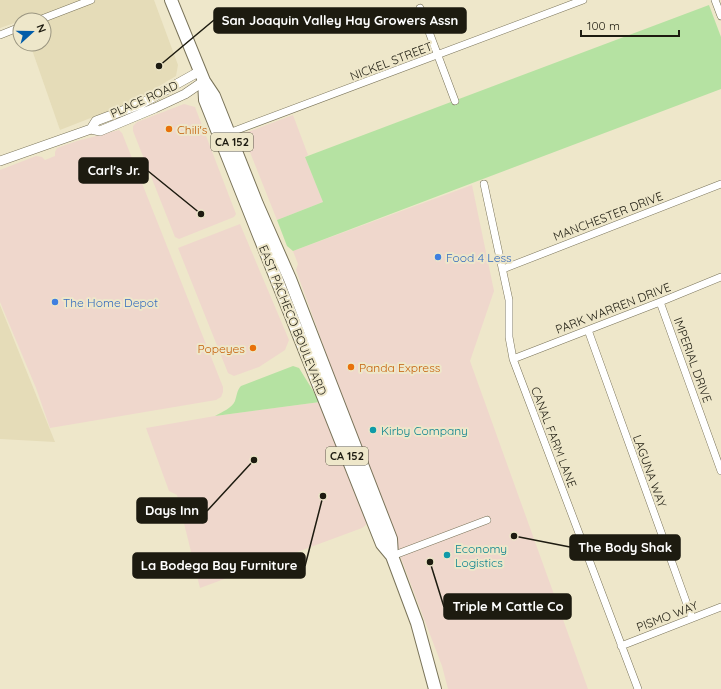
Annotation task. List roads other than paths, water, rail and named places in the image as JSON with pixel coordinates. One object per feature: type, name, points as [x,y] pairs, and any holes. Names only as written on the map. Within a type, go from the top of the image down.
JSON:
[{"type":"highway","name":"EAST PACHECO BOULEVARD","points":[[171,0],[202,76],[214,96],[301,307],[391,539],[392,556],[417,623],[435,689]]},
{"type":"highway","name":"EAST PACHECO BOULEVARD","points":[[202,76],[204,100],[382,544],[392,556]]},
{"type":"street","points":[[52,15],[91,0]]},
{"type":"street","name":"NICKEL STREET","points":[[229,133],[583,0]]},
{"type":"street","points":[[715,0],[721,16]]},
{"type":"street","points":[[420,8],[455,101]]},
{"type":"street","points":[[0,35],[12,31]]},
{"type":"street","name":"PLACE ROAD","points":[[0,161],[91,129],[100,131],[155,108],[185,94],[202,76]]},
{"type":"street","name":"CANAL FARM LANE","points":[[484,184],[509,300],[509,337],[513,359],[638,689]]},
{"type":"street","name":"MANCHESTER DRIVE","points":[[503,269],[721,184]]},
{"type":"street","name":"PARK WARREN DRIVE","points":[[513,359],[721,277]]},
{"type":"street","name":"IMPERIAL DRIVE","points":[[660,302],[721,471]]},
{"type":"street","name":"LAGUNA WAY","points":[[588,330],[692,618]]},
{"type":"street","points":[[392,556],[487,520]]},
{"type":"street","name":"PISMO WAY","points":[[621,646],[721,608]]},
{"type":"place","name":"San Joaquin Valley Hay Growers Assn","points":[[159,66]]},
{"type":"place","name":"Chili's","points":[[169,129]]},
{"type":"place","name":"Carl's Jr.","points":[[201,214]]},
{"type":"place","name":"Food 4 Less","points":[[438,257]]},
{"type":"place","name":"The Home Depot","points":[[55,302]]},
{"type":"place","name":"Popeyes","points":[[253,348]]},
{"type":"place","name":"Panda Express","points":[[351,367]]},
{"type":"place","name":"Kirby Company","points":[[373,430]]},
{"type":"place","name":"Days Inn","points":[[254,460]]},
{"type":"place","name":"La Bodega Bay Furniture","points":[[323,496]]},
{"type":"place","name":"The Body Shak","points":[[514,536]]},
{"type":"place","name":"Economy Logistics","points":[[447,555]]},
{"type":"place","name":"Triple M Cattle Co","points":[[430,562]]}]
